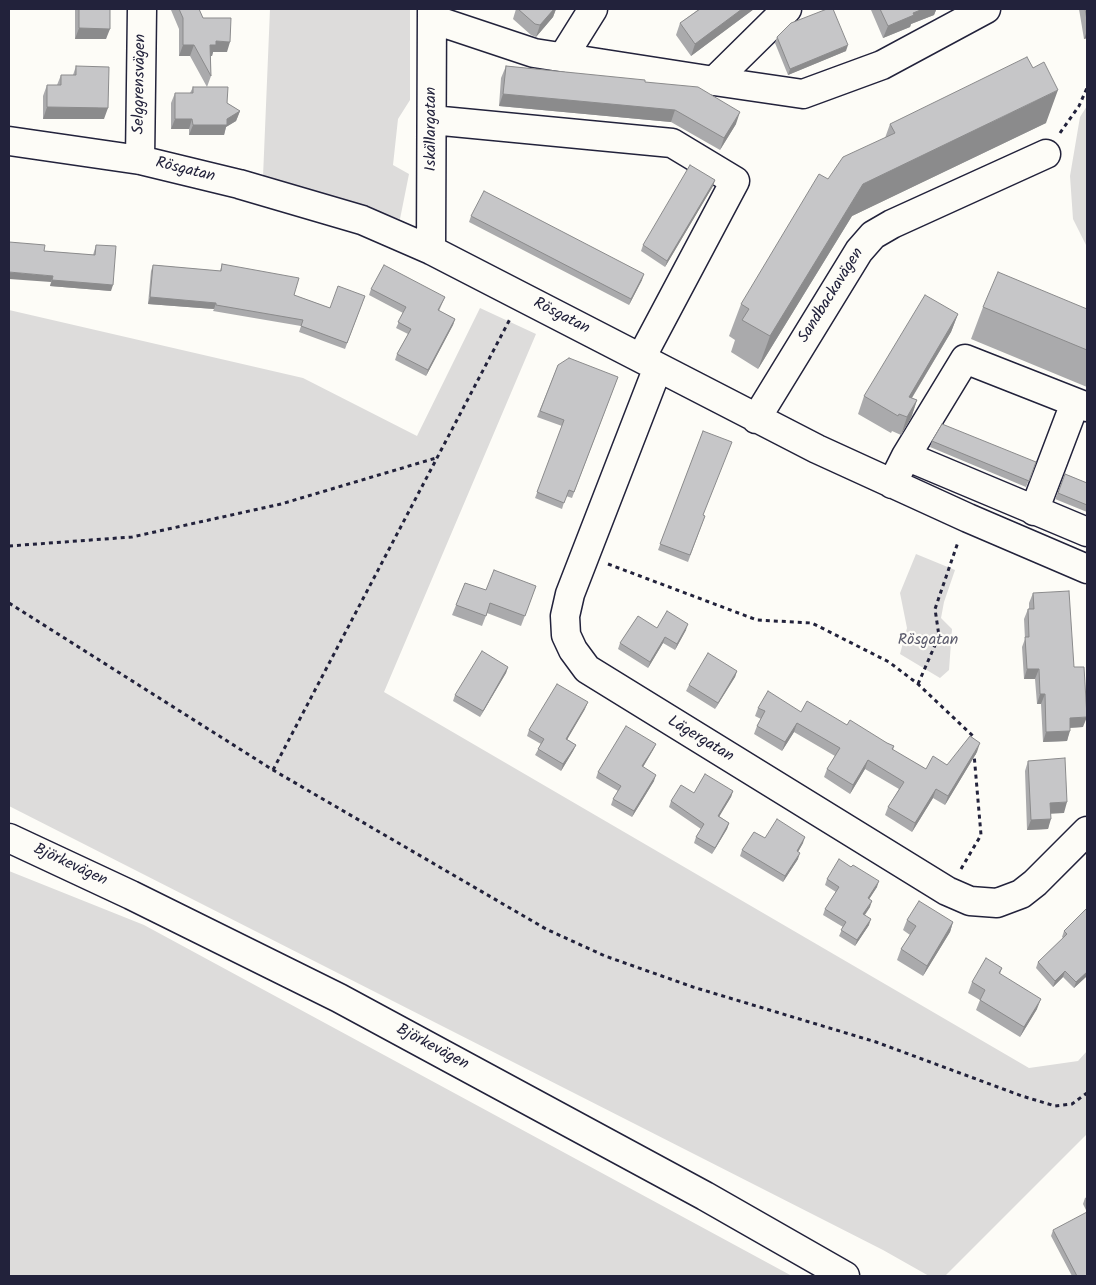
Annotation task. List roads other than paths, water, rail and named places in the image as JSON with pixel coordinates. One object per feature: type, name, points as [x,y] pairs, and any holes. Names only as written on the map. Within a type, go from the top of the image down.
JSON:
[{"type":"street","name":"Selggrensvägen","points":[[140,160],[142,9]]},
{"type":"street","points":[[563,58],[593,9]]},
{"type":"street","points":[[714,81],[787,9]]},
{"type":"street","points":[[432,14],[515,48],[534,53],[803,94],[882,65],[986,9]]},
{"type":"street","name":"Iskällargatan","points":[[431,250],[432,14]]},
{"type":"street","name":"Lägergatan","points":[[432,120],[672,142],[735,181],[649,363],[570,594],[566,616],[566,635],[578,659],[587,669],[947,891],[970,901],[997,903],[1021,894],[1087,831]]},
{"type":"street","name":"Rösgatan","points":[[9,140],[140,160],[239,184],[362,220],[431,250],[756,419],[892,484],[1087,569]]},
{"type":"street","name":"Sandbackavägen","points":[[756,419],[859,251],[873,235],[892,224],[1046,154]]},
{"type":"street","points":[[892,484],[906,456],[965,359],[1081,405],[1034,510]]},
{"type":"street","points":[[906,456],[1087,532]]},
{"type":"street","name":"Björkevägen","points":[[9,838],[131,895],[338,998],[705,1196],[845,1276]]}]
